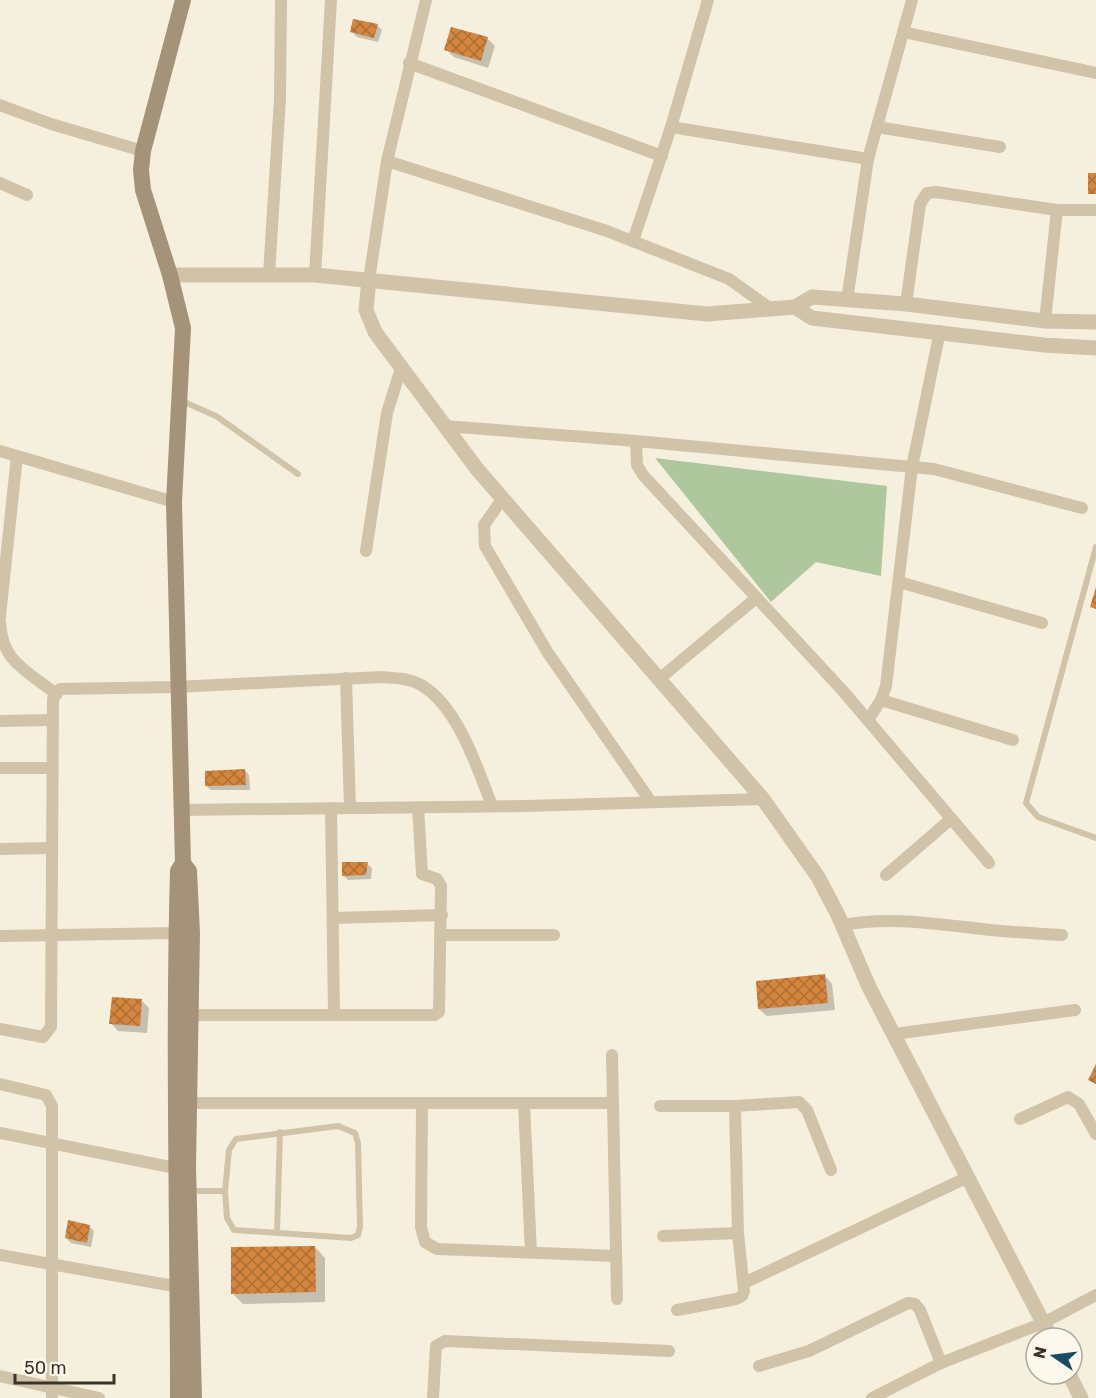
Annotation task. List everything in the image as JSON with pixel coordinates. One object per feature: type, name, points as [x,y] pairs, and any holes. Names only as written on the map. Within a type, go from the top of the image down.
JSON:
[{"type":"main road","points":[[178,1398],[189,1191],[188,1103],[191,1015],[189,871],[183,863],[176,687],[174,502],[183,328],[170,275],[152,224],[143,190],[141,170],[143,151],[183,0]]},
{"type":"main road","points":[[183,863],[178,871],[176,933],[175,1168],[194,1398]]},
{"type":"street","points":[[269,275],[280,99],[281,0]]},
{"type":"street","points":[[315,275],[331,0]]},
{"type":"street","points":[[426,0],[387,162],[369,280],[366,310],[369,322],[445,426],[503,498],[763,799],[818,877],[894,1034],[1045,1326]]},
{"type":"street","points":[[633,241],[662,156],[708,0]]},
{"type":"street","points":[[847,300],[868,159],[912,0]]},
{"type":"street","points":[[903,32],[1096,74]]},
{"type":"street","points":[[409,63],[662,156]]},
{"type":"street","points":[[0,105],[51,124],[143,151]]},
{"type":"street","points":[[671,127],[868,159]]},
{"type":"street","points":[[877,127],[1000,147]]},
{"type":"street","points":[[387,162],[633,241],[729,279],[771,309]]},
{"type":"street","points":[[0,183],[27,195]]},
{"type":"street","points":[[906,304],[920,204],[927,193],[936,192],[1058,210],[1096,210]]},
{"type":"street","points":[[1045,321],[1058,210]]},
{"type":"street","points":[[170,275],[315,275],[707,314],[795,307],[812,297],[906,304],[1045,321],[1096,322]]},
{"type":"street","points":[[795,307],[812,318],[940,331],[1044,345],[1096,348]]},
{"type":"street","points":[[868,720],[881,700],[886,686],[912,466],[940,331]]},
{"type":"street","points":[[366,552],[387,413],[401,368]]},
{"type":"street","points":[[445,426],[912,466],[934,469],[1082,508]]},
{"type":"street","points":[[636,441],[638,465],[643,475],[868,720],[988,863]]},
{"type":"street","points":[[0,451],[174,502]]},
{"type":"street","points":[[0,616],[5,521],[17,456]]},
{"type":"street","points":[[503,498],[484,525],[485,546],[548,653],[651,802]]},
{"type":"street","points":[[899,582],[1042,623]]},
{"type":"street","points":[[658,680],[756,599]]},
{"type":"street","points":[[0,622],[2,649],[55,693]]},
{"type":"street","points":[[55,693],[69,687],[176,687],[346,678],[400,678],[419,684],[434,694],[450,716],[472,755],[492,806]]},
{"type":"street","points":[[346,678],[350,808]]},
{"type":"street","points":[[0,1029],[44,1037],[49,1033],[51,1027],[52,768],[55,693]]},
{"type":"street","points":[[881,700],[1013,740]]},
{"type":"street","points":[[0,721],[53,720]]},
{"type":"street","points":[[0,768],[52,768]]},
{"type":"street","points":[[180,810],[492,806],[763,799]]},
{"type":"street","points":[[191,1015],[334,1013],[434,1015],[439,1012],[442,935],[440,881],[422,874],[418,807]]},
{"type":"street","points":[[331,808],[334,1013]]},
{"type":"street","points":[[886,875],[951,819]]},
{"type":"street","points":[[0,849],[52,848]]},
{"type":"street","points":[[333,918],[442,915]]},
{"type":"street","points":[[843,925],[875,920],[905,920],[1062,935]]},
{"type":"street","points":[[0,936],[176,933]]},
{"type":"street","points":[[442,935],[554,935]]},
{"type":"street","points":[[894,1034],[1075,1010]]},
{"type":"street","points":[[612,1055],[617,1299]]},
{"type":"street","points":[[0,1084],[39,1092],[50,1099],[52,1393]]},
{"type":"street","points":[[1020,1119],[1068,1097],[1079,1104],[1096,1134]]},
{"type":"street","points":[[660,1106],[735,1106],[791,1102],[804,1105],[831,1170]]},
{"type":"street","points":[[188,1103],[422,1105],[613,1103]]},
{"type":"street","points":[[524,1104],[531,1252]]},
{"type":"street","points":[[422,1105],[421,1227],[425,1242],[437,1249],[616,1256]]},
{"type":"street","points":[[677,1310],[742,1296],[744,1283],[738,1233],[735,1106]]},
{"type":"street","points":[[0,1133],[175,1168]]},
{"type":"street","points":[[744,1283],[968,1177]]},
{"type":"street","points":[[663,1236],[738,1233]]},
{"type":"street","points":[[0,1255],[51,1266],[184,1288]]},
{"type":"street","points":[[872,1398],[941,1363],[1043,1323],[1096,1294]]},
{"type":"street","points":[[759,1366],[809,1351],[908,1303],[915,1304],[920,1310],[941,1363]]},
{"type":"street","points":[[433,1398],[436,1346],[444,1341],[669,1351]]},
{"type":"street","points":[[0,1376],[52,1393],[99,1398]]},
{"type":"lane","points":[[179,399],[216,416],[298,474]]},
{"type":"lane","points":[[1096,547],[1026,803],[1030,812],[1038,817],[1096,838]]},
{"type":"lane","points":[[338,1126],[355,1133],[358,1143],[360,1227],[358,1235],[351,1238],[234,1230],[227,1218],[225,1191],[229,1150],[236,1138],[338,1126]]},
{"type":"lane","points":[[277,1233],[280,1132]]},
{"type":"lane","points":[[189,1191],[225,1191]]},
{"type":"green space","points":[[655,458],[887,486],[881,576],[816,562],[771,602]]},
{"type":"building","points":[[353,19],[378,24],[374,38],[350,32]]},
{"type":"building","points":[[451,27],[488,37],[481,61],[444,50]]},
{"type":"building","points":[[1088,173],[1096,173],[1096,194],[1088,194]]},
{"type":"building","points":[[1096,587],[1096,609],[1090,607]]},
{"type":"building","points":[[245,769],[246,785],[205,786],[205,771]]},
{"type":"building","points":[[342,862],[368,862],[366,875],[342,876]]},
{"type":"building","points":[[825,974],[828,1003],[758,1009],[756,981]]},
{"type":"building","points":[[112,997],[142,999],[140,1026],[109,1024]]},
{"type":"building","points":[[1096,1064],[1096,1084],[1088,1080]]},
{"type":"building","points":[[68,1220],[90,1225],[87,1243],[65,1238]]},
{"type":"building","points":[[315,1246],[316,1292],[231,1294],[231,1247]]}]
